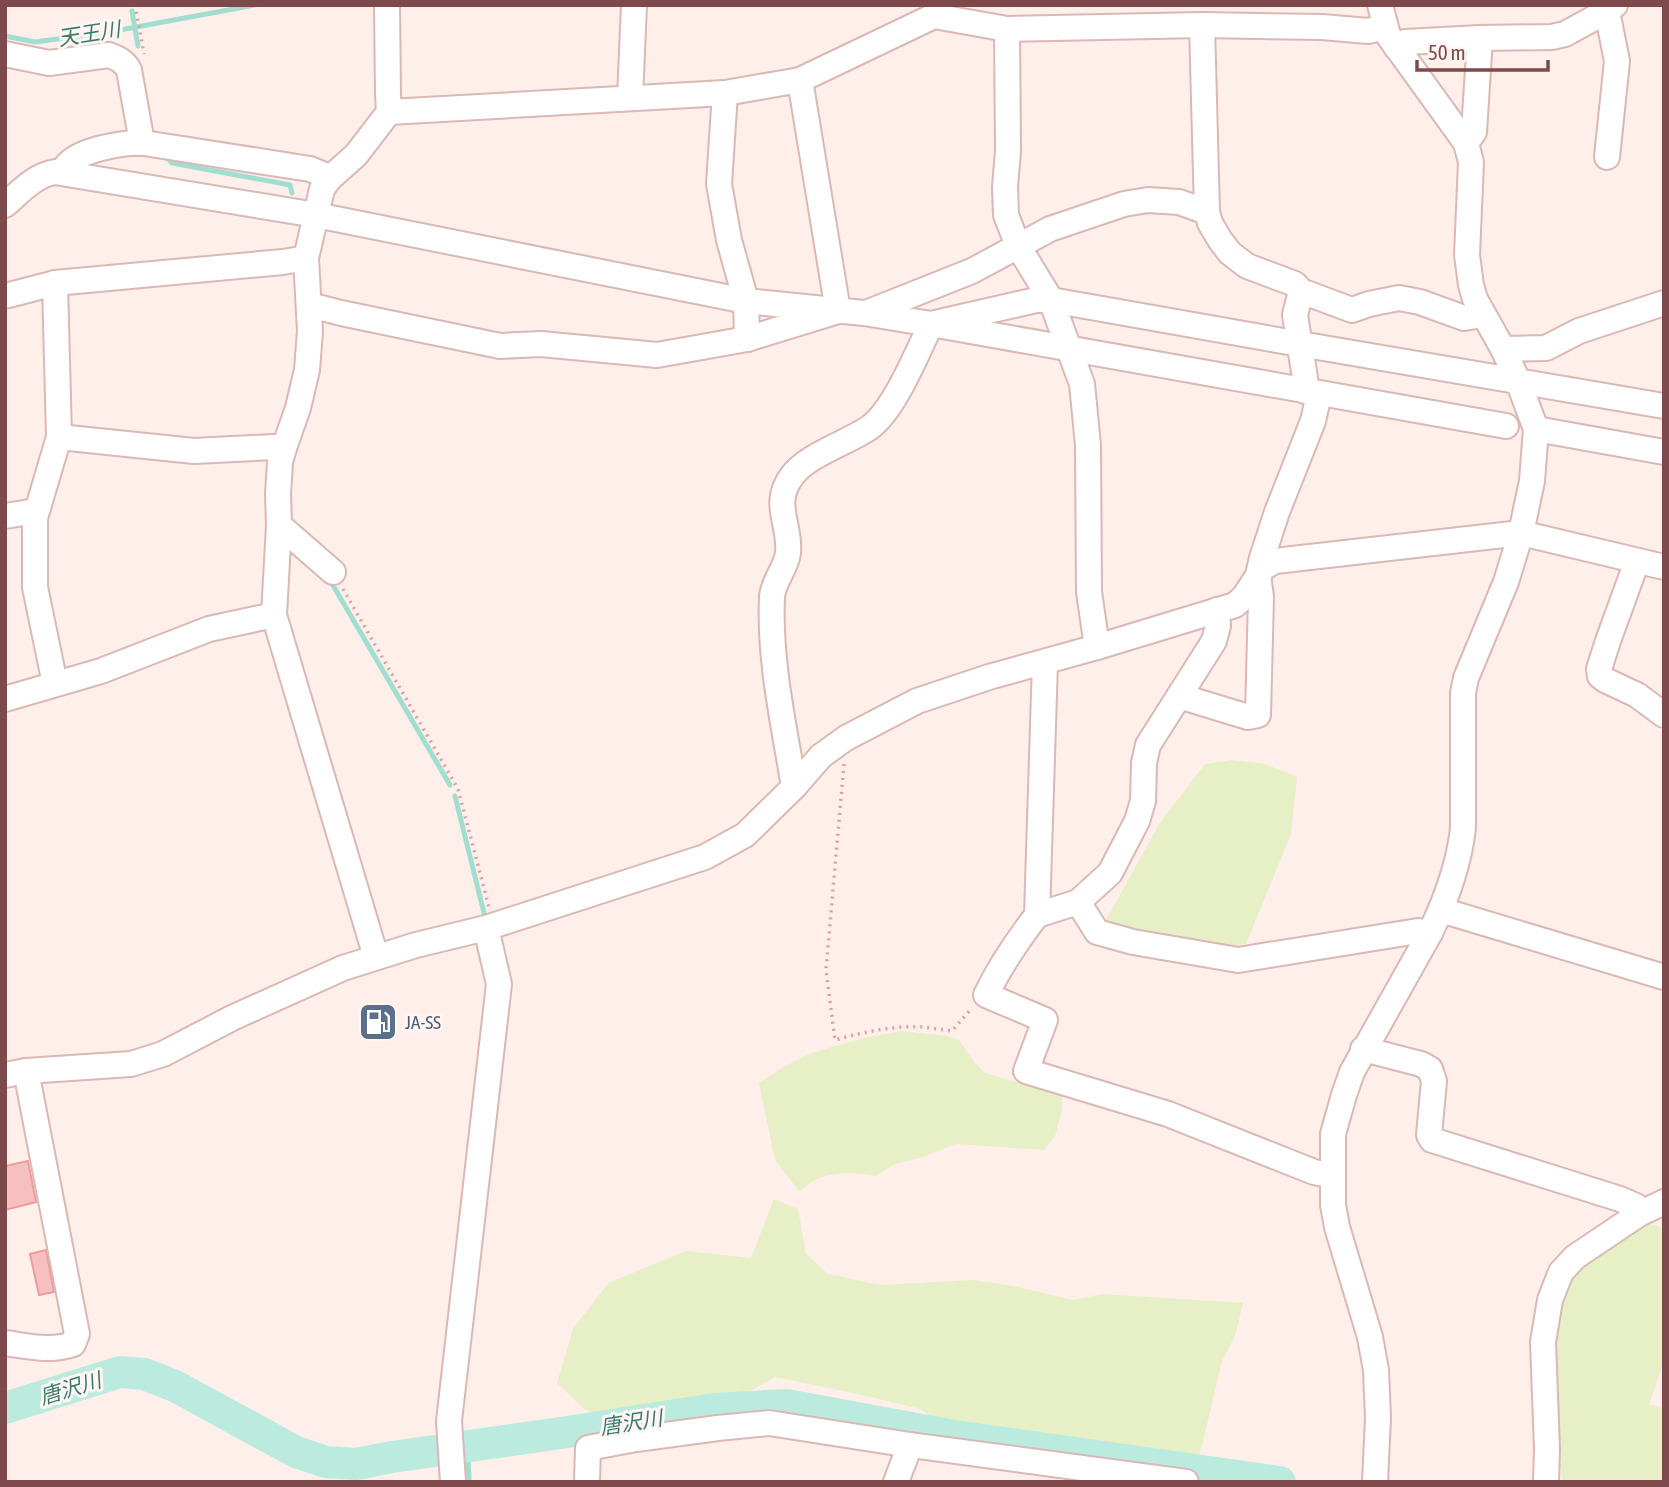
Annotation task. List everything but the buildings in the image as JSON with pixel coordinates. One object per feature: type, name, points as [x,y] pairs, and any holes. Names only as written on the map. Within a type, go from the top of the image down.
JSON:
[{"type":"street","points":[[376,957],[274,615],[280,463],[307,370],[310,305],[306,258],[322,190],[329,179],[356,155],[389,112],[387,5]]},
{"type":"street","points":[[630,97],[634,5]]},
{"type":"street","points":[[1387,27],[1405,42],[1552,37],[1565,34],[1611,8],[1616,61],[1607,158]]},
{"type":"street","points":[[389,112],[725,93],[800,80],[933,11],[1007,29],[1202,25],[1322,27],[1368,31],[1387,27]]},
{"type":"street","points":[[1202,25],[1207,212],[1210,223],[1230,253],[1247,266],[1295,284],[1301,291],[1352,310],[1399,298],[1420,302],[1464,318],[1483,315]]},
{"type":"street","points":[[1376,1482],[1376,1370],[1370,1337],[1333,1205],[1334,1134],[1352,1072],[1430,933],[1454,876],[1463,828],[1463,705],[1466,678],[1506,582],[1521,533],[1532,481],[1536,429],[1503,349],[1475,299],[1468,268],[1471,162],[1466,143],[1387,27]]},
{"type":"street","points":[[1007,29],[1006,215],[1018,246],[1051,300],[1082,384],[1088,445],[1089,592],[1097,647]]},
{"type":"street","points":[[1466,143],[1474,132],[1480,38]]},
{"type":"street","points":[[5,54],[49,63],[109,55],[118,58],[129,70],[141,137],[145,142]]},
{"type":"street","points":[[800,80],[838,311]]},
{"type":"street","points":[[725,93],[719,184],[729,240],[746,300],[747,339]]},
{"type":"street","points":[[63,173],[67,164],[80,155],[118,144],[145,142],[310,169],[329,179]]},
{"type":"street","points":[[5,205],[45,173],[63,173],[316,215],[746,300],[864,313],[931,324],[1506,426]]},
{"type":"street","points":[[864,313],[972,271],[1050,229],[1124,204],[1148,200],[1179,202],[1207,212]]},
{"type":"street","points":[[5,296],[55,283],[306,258]]},
{"type":"street","points":[[55,283],[59,437],[35,518],[35,587],[55,684]]},
{"type":"street","points":[[1179,696],[1248,717],[1258,715],[1261,597],[1258,575],[1277,512],[1312,421],[1312,392],[1305,379],[1295,315],[1301,291]]},
{"type":"street","points":[[931,324],[1036,300],[1051,300],[1664,406]]},
{"type":"street","points":[[1503,349],[1546,348],[1579,331],[1664,303]]},
{"type":"street","points":[[310,305],[500,346],[541,344],[657,355],[747,339],[838,311]]},
{"type":"street","points":[[794,787],[776,680],[774,649],[773,588],[788,555],[783,495],[793,474],[803,465],[869,428],[886,412],[931,324]]},
{"type":"street","points":[[1536,429],[1664,452]]},
{"type":"street","points":[[59,437],[194,452],[284,448]]},
{"type":"street","points":[[5,516],[36,511]]},
{"type":"street","points":[[279,525],[333,572]]},
{"type":"street","points":[[5,1343],[47,1349],[64,1347],[73,1344],[78,1334],[16,1073],[131,1064],[163,1054],[232,1018],[343,968],[488,921],[705,857],[745,835],[794,787],[821,755],[846,738],[917,701],[989,677],[1235,605],[1244,597],[1263,568],[1275,561],[1521,533],[1664,567]]},
{"type":"street","points":[[1637,561],[1608,641],[1600,669],[1601,676],[1637,695],[1664,715]]},
{"type":"street","points":[[1217,610],[1219,626],[1214,641],[1148,745],[1144,762],[1143,801],[1137,821],[1110,873],[1078,902],[1037,915],[997,971],[986,995],[1045,1020],[1026,1070],[1168,1114],[1314,1172],[1333,1175]]},
{"type":"street","points":[[5,699],[101,671],[209,629],[274,615]]},
{"type":"street","points":[[1037,915],[1045,662]]},
{"type":"street","points":[[1078,902],[1097,932],[1133,942],[1238,960],[1418,931],[1430,933]]},
{"type":"street","points":[[1441,910],[1664,977]]},
{"type":"street","points":[[453,1481],[449,1421],[499,984],[488,921]]},
{"type":"street","points":[[1363,1049],[1421,1064],[1430,1069],[1434,1081],[1429,1135],[1432,1140],[1620,1199],[1636,1206],[1639,1214]]},
{"type":"street","points":[[1546,1482],[1543,1342],[1549,1300],[1561,1272],[1575,1256],[1639,1214],[1664,1202]]},
{"type":"street","points":[[587,1482],[588,1448],[636,1439],[769,1423],[1186,1482]]},
{"type":"street","points":[[896,1482],[910,1445]]},
{"type":"path","points":[[135,8],[143,45]]},
{"type":"path","points":[[333,572],[458,789],[488,921]]},
{"type":"path","points":[[846,738],[825,970],[835,1040],[893,1028],[923,1027],[951,1031],[986,995]]},
{"type":"green space","points":[[1231,760],[1265,764],[1297,777],[1291,834],[1246,944],[1205,949],[1101,929],[1159,824],[1205,764]]},
{"type":"green space","points":[[901,1031],[947,1036],[959,1040],[985,1073],[1062,1096],[1062,1110],[1055,1136],[1044,1150],[956,1144],[895,1164],[876,1176],[852,1173],[828,1175],[799,1191],[775,1160],[759,1083],[811,1053]]},
{"type":"green space","points":[[774,1199],[798,1209],[806,1254],[828,1274],[880,1285],[973,1280],[1073,1300],[1102,1294],[1243,1303],[1235,1336],[1222,1361],[1198,1462],[1084,1454],[969,1440],[920,1409],[775,1377],[714,1412],[621,1424],[584,1409],[557,1383],[573,1329],[608,1283],[686,1251],[751,1258]]},
{"type":"green space","points":[[1651,1224],[1664,1228],[1664,1361],[1649,1405],[1664,1407],[1664,1482],[1563,1482],[1551,1427],[1548,1351],[1569,1269],[1591,1254]]},
{"type":"waterway","name":"天王川","points":[[5,36],[35,42],[109,32],[255,5]]},
{"type":"waterway","name":"天王川","points":[[132,11],[138,46]]},
{"type":"waterway","points":[[164,155],[172,163],[290,185],[292,193]]},
{"type":"waterway","points":[[331,582],[450,785]]},
{"type":"waterway","points":[[455,796],[485,917]]},
{"type":"waterway","name":"唐沢川","points":[[5,1408],[120,1372],[144,1374],[175,1386],[296,1452],[326,1462],[356,1464],[714,1409],[787,1405],[954,1436],[1280,1482]]},
{"type":"waterway","points":[[467,1434],[469,1479]]},
{"type":"place","name":"JA-SS","points":[[378,1022]]}]
